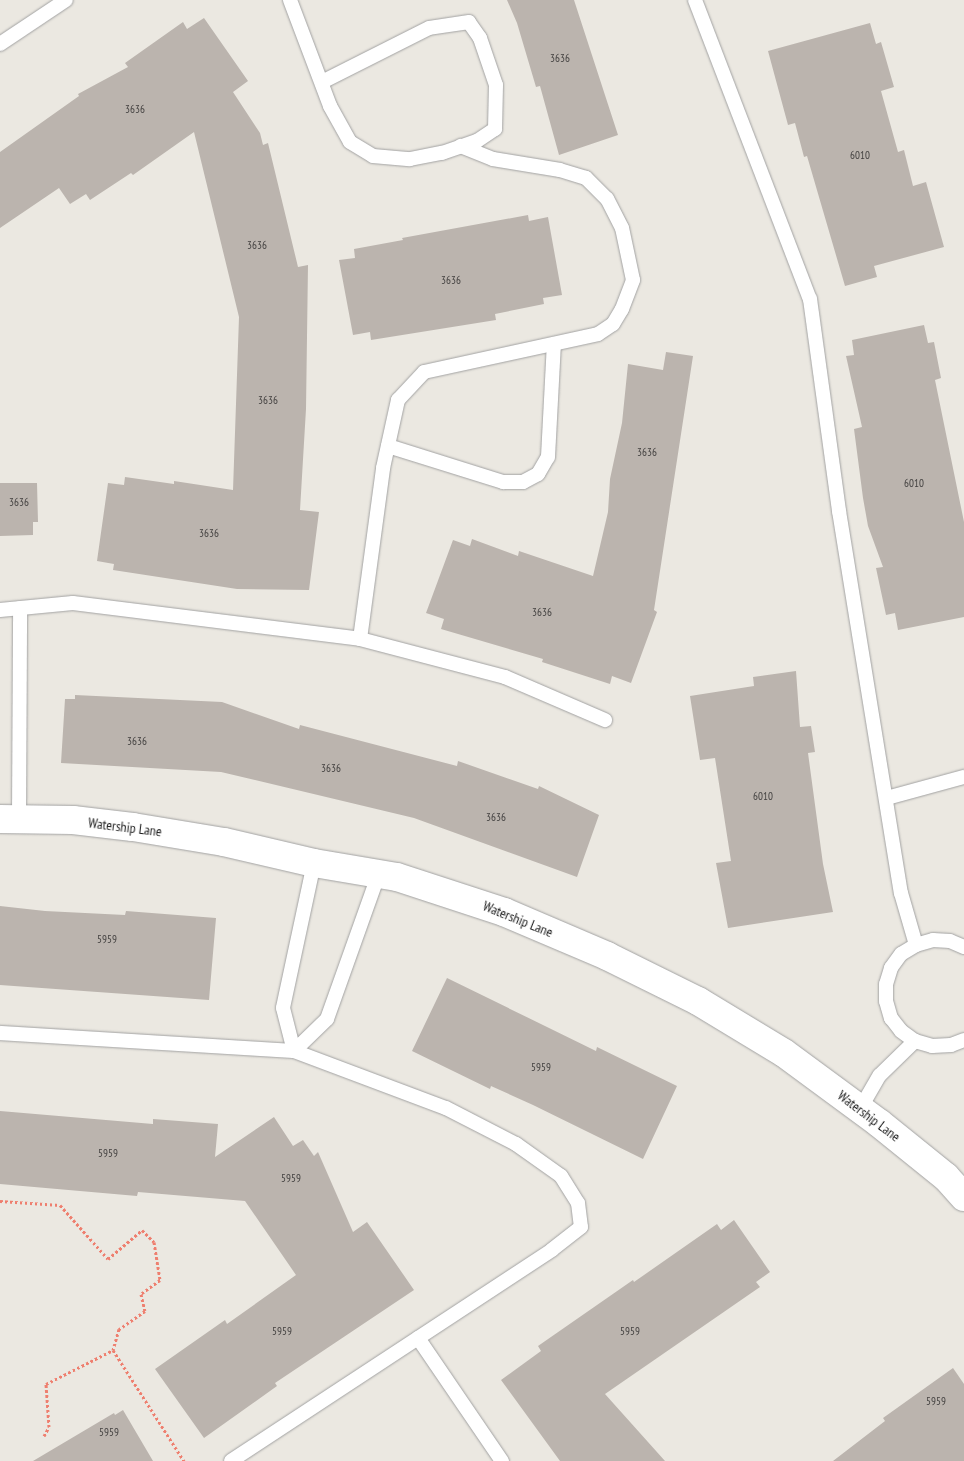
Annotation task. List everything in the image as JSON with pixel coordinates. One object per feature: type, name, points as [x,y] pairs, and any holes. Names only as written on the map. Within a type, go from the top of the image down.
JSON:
[{"type":"street","name":"Watership Lane","points":[[10,819],[73,820],[133,827],[224,842],[314,862],[379,873],[504,912],[607,956],[698,1001],[784,1053],[860,1109],[946,1177],[964,1197]]},
{"type":"lane","points":[[0,44],[66,0]]},
{"type":"lane","points":[[290,0],[330,106],[350,142],[373,156],[410,159],[442,153],[477,141],[495,129],[496,85],[480,38],[469,22],[429,28],[322,82]]},
{"type":"lane","points":[[695,0],[810,299],[839,511],[901,893],[916,945]]},
{"type":"lane","points":[[360,639],[388,446],[398,400],[424,372],[598,334],[613,324],[622,309],[633,280],[622,228],[607,199],[586,178],[560,170],[493,159],[461,146]]},
{"type":"lane","points":[[388,446],[503,482],[523,482],[538,474],[548,457],[549,450],[554,344]]},
{"type":"lane","points":[[0,610],[73,603],[360,639],[505,677],[605,720]]},
{"type":"lane","points":[[10,819],[20,608]]},
{"type":"lane","points":[[886,798],[964,777]]},
{"type":"lane","points":[[294,1051],[283,1008],[314,862]]},
{"type":"lane","points":[[294,1051],[327,1019],[379,873]]},
{"type":"lane","points":[[964,947],[950,941],[933,940],[916,945],[901,954],[891,968],[886,984],[886,1002],[891,1018],[901,1031],[915,1041],[932,1046],[950,1045],[964,1040]]},
{"type":"lane","points":[[0,1033],[294,1051],[446,1108],[516,1144],[561,1176],[578,1203],[581,1227],[552,1250],[231,1461]]},
{"type":"lane","points":[[860,1109],[880,1075],[915,1041]]},
{"type":"lane","points":[[418,1338],[502,1461]]},
{"type":"path","points":[[0,1201],[60,1205],[108,1259],[142,1230],[154,1242],[160,1280],[141,1294],[145,1311],[119,1329],[113,1350],[46,1384],[49,1427],[44,1436]]},
{"type":"path","points":[[113,1350],[184,1461]]},
{"type":"building","points":[[507,0],[574,0],[618,135],[559,155],[540,86],[536,87],[517,23]]},
{"type":"building","points":[[204,18],[248,81],[233,92],[260,133],[263,145],[268,143],[298,267],[308,265],[306,409],[300,510],[319,512],[309,590],[237,589],[113,570],[114,564],[97,561],[108,483],[124,485],[125,477],[174,484],[174,481],[233,490],[239,317],[194,132],[133,175],[131,173],[90,200],[86,194],[70,204],[59,188],[0,228],[0,152],[79,96],[78,94],[128,67],[125,63],[183,22],[187,29]]},
{"type":"building","points":[[870,23],[876,44],[881,42],[894,87],[881,91],[898,152],[904,150],[913,186],[926,182],[944,247],[874,266],[877,277],[845,286],[807,156],[804,157],[795,123],[788,125],[768,51]]},
{"type":"building","points":[[528,215],[529,221],[548,217],[562,295],[543,298],[544,304],[495,314],[496,320],[371,340],[370,332],[353,335],[339,260],[355,258],[354,249],[403,240],[402,238]]},
{"type":"building","points":[[924,325],[928,343],[934,342],[941,378],[935,380],[964,522],[964,617],[898,630],[895,613],[886,615],[876,568],[883,567],[868,526],[854,429],[862,427],[846,356],[854,355],[852,340]]},
{"type":"building","points":[[666,352],[693,356],[654,610],[657,612],[631,683],[612,676],[610,684],[542,662],[543,659],[441,629],[444,619],[426,613],[453,540],[470,546],[472,539],[518,556],[519,551],[593,576],[608,512],[610,479],[622,423],[628,364],[663,370]]},
{"type":"building","points":[[0,483],[37,483],[38,522],[33,522],[33,535],[0,536]]},
{"type":"building","points":[[796,671],[800,727],[811,726],[815,752],[808,753],[823,864],[833,912],[728,928],[716,863],[731,861],[715,758],[700,760],[690,696],[754,686],[753,677]]},
{"type":"building","points":[[75,695],[222,702],[299,729],[300,725],[457,766],[458,761],[538,789],[539,786],[599,815],[577,877],[414,818],[221,772],[61,763],[65,699],[75,699]]},
{"type":"building","points":[[0,906],[45,911],[125,915],[126,911],[216,918],[209,1000],[0,985]]},
{"type":"building","points":[[447,978],[596,1051],[597,1047],[677,1086],[643,1159],[533,1105],[491,1086],[490,1089],[412,1051]]},
{"type":"building","points":[[0,1111],[153,1124],[153,1119],[218,1124],[215,1157],[274,1117],[293,1146],[303,1140],[314,1156],[318,1152],[353,1232],[367,1222],[414,1290],[275,1383],[277,1386],[204,1438],[155,1369],[225,1320],[227,1324],[296,1275],[245,1201],[138,1192],[137,1196],[0,1184]]},
{"type":"building","points":[[734,1220],[770,1272],[756,1282],[760,1287],[605,1394],[665,1461],[560,1461],[501,1380],[541,1351],[538,1346],[633,1280],[634,1282],[717,1224],[721,1230]]},
{"type":"building","points":[[953,1368],[964,1384],[964,1461],[833,1461],[885,1421],[883,1418]]},
{"type":"building","points":[[123,1410],[153,1461],[33,1461],[114,1413],[115,1415]]}]
